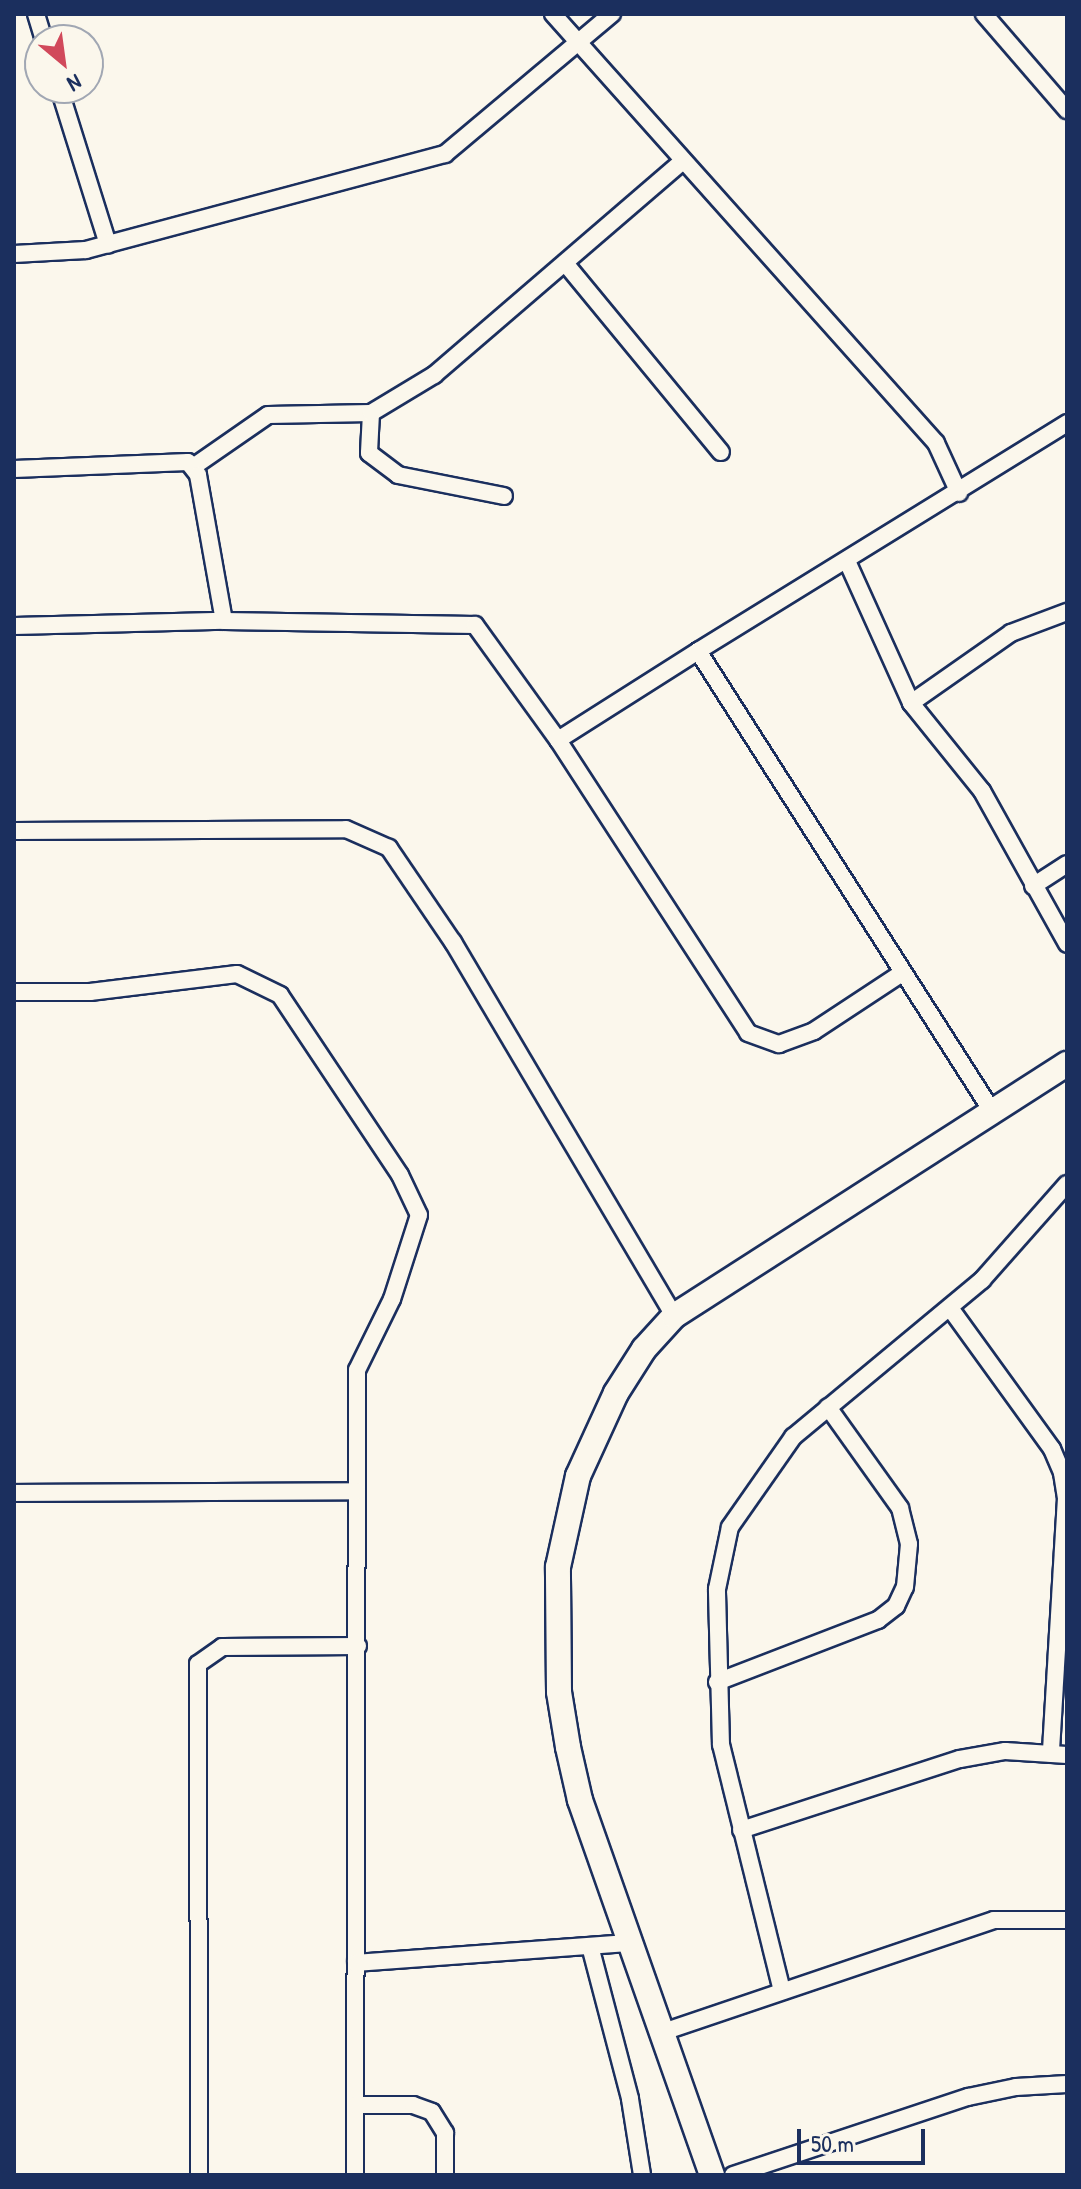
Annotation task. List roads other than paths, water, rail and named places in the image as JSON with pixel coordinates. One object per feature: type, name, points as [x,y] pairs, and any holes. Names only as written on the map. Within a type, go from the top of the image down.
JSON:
[{"type":"street","points":[[553,14],[936,443],[959,493]]},
{"type":"street","points":[[14,254],[108,244],[445,154],[612,14]]},
{"type":"street","points":[[984,14],[1067,110]]},
{"type":"street","points":[[64,104],[108,244]]},
{"type":"street","points":[[193,467],[268,415],[371,413],[434,375],[683,161]]},
{"type":"street","points":[[565,263],[721,452]]},
{"type":"street","points":[[371,413],[369,453],[398,475],[504,496]]},
{"type":"street","points":[[558,740],[1067,423]]},
{"type":"street","points":[[14,469],[174,459],[193,467]]},
{"type":"street","points":[[193,467],[224,621]]},
{"type":"street","points":[[847,561],[911,703],[982,791],[1067,944]]},
{"type":"street","points":[[911,703],[1011,633],[1067,612]]},
{"type":"street","points":[[14,626],[224,621],[475,625],[558,740],[748,1033],[779,1044],[814,1031],[902,973]]},
{"type":"street","points":[[698,651],[992,1111]]},
{"type":"street","points":[[14,831],[346,829],[389,848],[453,942],[674,1316]]},
{"type":"street","points":[[1033,886],[1067,864]]},
{"type":"street","points":[[14,992],[90,992],[237,974],[280,995],[400,1175],[419,1215],[392,1299],[357,1370],[355,2175]]},
{"type":"street","points":[[712,2175],[580,1800],[568,1747],[559,1692],[558,1567],[578,1476],[605,1416],[644,1349],[674,1316],[1067,1064]]},
{"type":"street","points":[[782,1991],[721,1745],[717,1589],[730,1527],[793,1437],[982,1280],[1067,1184]]},
{"type":"street","points":[[741,1830],[960,1759],[1005,1751],[1059,1754],[1066,1498],[1062,1473],[1052,1449],[950,1308]]},
{"type":"street","points":[[717,1682],[878,1620],[896,1606],[905,1587],[909,1544],[900,1508],[828,1407]]},
{"type":"street","points":[[14,1493],[357,1491]]},
{"type":"street","points":[[199,2175],[198,1664],[222,1647],[358,1646]]},
{"type":"street","points":[[663,2032],[994,1920],[1067,1920]]},
{"type":"street","points":[[356,1963],[630,1943]]},
{"type":"street","points":[[590,1946],[630,2099],[642,2175]]},
{"type":"street","points":[[733,2175],[968,2097],[1016,2087],[1067,2084]]},
{"type":"street","points":[[356,2105],[413,2105],[432,2112],[445,2133],[445,2175]]}]
